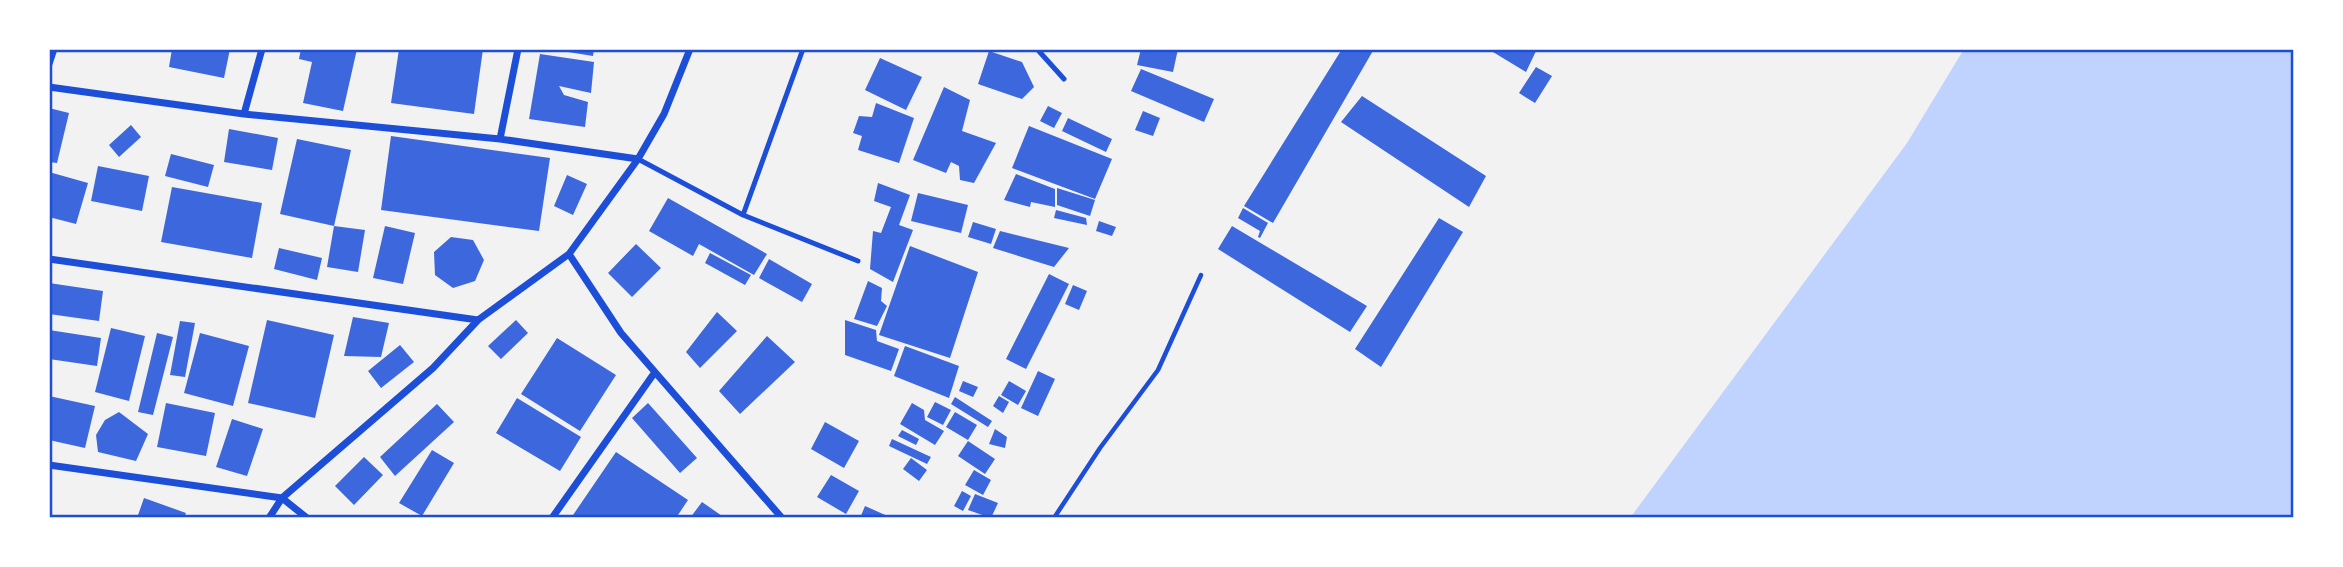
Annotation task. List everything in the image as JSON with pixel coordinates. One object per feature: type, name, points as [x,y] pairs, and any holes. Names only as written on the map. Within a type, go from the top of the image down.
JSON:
[{"type":"street","points":[[49,64],[54,49]]},
{"type":"street","points":[[244,114],[262,49]]},
{"type":"street","points":[[500,139],[518,49]]},
{"type":"street","points":[[269,518],[282,498],[433,368],[478,320],[569,254],[638,159],[664,114],[690,49]]},
{"type":"street","points":[[49,87],[244,114],[500,139],[638,159]]},
{"type":"street","points":[[569,254],[621,332],[782,518]]},
{"type":"street","points":[[49,259],[478,320]]},
{"type":"street","points":[[552,518],[655,372]]},
{"type":"street","points":[[49,465],[282,498],[307,518]]},
{"type":"lane","points":[[743,215],[803,49]]},
{"type":"lane","points":[[1037,49],[1064,79]]},
{"type":"lane","points":[[638,159],[743,215],[858,261]]},
{"type":"path","points":[[1054,518],[1100,448],[1157,370],[1201,275]]},
{"type":"water","points":[[1964,49],[2294,49],[2294,518],[1630,518],[1907,143]]},
{"type":"building","points":[[172,49],[230,49],[224,78],[169,67]]},
{"type":"building","points":[[301,49],[357,49],[343,111],[303,103],[312,62],[299,59]]},
{"type":"building","points":[[399,49],[483,49],[474,114],[391,103]]},
{"type":"building","points":[[567,49],[594,49],[593,56],[568,52]]},
{"type":"building","points":[[1141,49],[1178,49],[1173,72],[1137,65]]},
{"type":"building","points":[[1342,49],[1374,49],[1273,223],[1244,206]]},
{"type":"building","points":[[1488,49],[1537,49],[1526,72]]},
{"type":"building","points":[[989,51],[1022,62],[1034,87],[1022,99],[978,84]]},
{"type":"building","points":[[540,54],[594,62],[591,93],[559,86],[564,95],[588,102],[585,127],[529,119]]},
{"type":"building","points":[[880,58],[922,77],[906,110],[865,90]]},
{"type":"building","points":[[1536,67],[1552,76],[1535,103],[1519,93]]},
{"type":"building","points":[[1141,69],[1214,99],[1204,122],[1131,91]]},
{"type":"building","points":[[944,87],[970,100],[962,131],[996,143],[974,183],[960,180],[959,166],[951,162],[946,173],[913,160]]},
{"type":"building","points":[[1362,96],[1486,176],[1469,207],[1341,122]]},
{"type":"building","points":[[876,103],[914,118],[899,163],[858,150],[862,136],[853,133],[859,116],[872,117]]},
{"type":"building","points":[[1048,106],[1062,113],[1054,128],[1040,121]]},
{"type":"building","points":[[49,108],[69,113],[57,163],[49,162]]},
{"type":"building","points":[[1143,111],[1160,118],[1153,136],[1135,130]]},
{"type":"building","points":[[1068,118],[1112,139],[1106,152],[1062,131]]},
{"type":"building","points":[[131,125],[141,137],[119,157],[109,145]]},
{"type":"building","points":[[1029,126],[1112,159],[1095,199],[1012,168]]},
{"type":"building","points":[[229,129],[278,138],[272,170],[224,162]]},
{"type":"building","points":[[391,136],[550,158],[539,231],[381,210]]},
{"type":"building","points":[[297,139],[351,150],[334,226],[280,214]]},
{"type":"building","points":[[171,154],[214,165],[208,187],[165,176]]},
{"type":"building","points":[[98,166],[149,176],[142,211],[91,201]]},
{"type":"building","points":[[49,172],[88,183],[76,224],[49,217]]},
{"type":"building","points":[[1016,174],[1055,189],[1055,207],[1031,202],[1030,207],[1004,200]]},
{"type":"building","points":[[567,175],[587,184],[573,215],[554,206]]},
{"type":"building","points":[[878,183],[910,195],[899,225],[913,230],[893,282],[870,269],[873,231],[881,233],[891,207],[874,201]]},
{"type":"building","points":[[172,187],[262,203],[252,258],[161,242]]},
{"type":"building","points":[[1057,188],[1095,200],[1090,216],[1057,205]]},
{"type":"building","points":[[918,193],[968,205],[961,233],[911,221]]},
{"type":"building","points":[[668,198],[767,254],[754,275],[699,244],[693,256],[649,231]]},
{"type":"building","points":[[1243,208],[1268,223],[1260,238],[1260,231],[1238,218]]},
{"type":"building","points":[[1056,210],[1086,218],[1087,225],[1054,218]]},
{"type":"building","points":[[1439,218],[1463,232],[1381,367],[1355,349]]},
{"type":"building","points":[[1099,221],[1116,227],[1112,236],[1096,231]]},
{"type":"building","points":[[973,222],[996,229],[991,244],[968,237]]},
{"type":"building","points":[[334,226],[365,230],[358,272],[327,267]]},
{"type":"building","points":[[385,226],[415,233],[403,284],[373,278]]},
{"type":"building","points":[[1232,226],[1367,306],[1350,332],[1218,249]]},
{"type":"building","points":[[1000,231],[1069,248],[1054,267],[993,248]]},
{"type":"building","points":[[451,237],[473,240],[484,260],[475,281],[453,288],[435,275],[434,252]]},
{"type":"building","points":[[636,244],[661,268],[632,297],[608,273]]},
{"type":"building","points":[[910,246],[978,272],[950,358],[879,335]]},
{"type":"building","points":[[279,248],[322,258],[317,280],[274,269]]},
{"type":"building","points":[[710,253],[751,275],[745,285],[705,263]]},
{"type":"building","points":[[769,259],[812,284],[802,302],[759,278]]},
{"type":"building","points":[[1049,274],[1069,284],[1026,369],[1006,359]]},
{"type":"building","points":[[868,281],[882,288],[881,301],[887,306],[877,326],[854,319]]},
{"type":"building","points":[[49,283],[103,291],[99,321],[49,314]]},
{"type":"building","points":[[1073,285],[1087,291],[1079,310],[1065,304]]},
{"type":"building","points":[[717,312],[737,331],[700,368],[686,352]]},
{"type":"building","points":[[353,317],[389,323],[381,357],[344,356]]},
{"type":"building","points":[[267,320],[334,335],[315,418],[248,403]]},
{"type":"building","points":[[516,320],[528,333],[501,359],[488,346]]},
{"type":"building","points":[[845,320],[876,330],[877,341],[899,349],[891,371],[845,355]]},
{"type":"building","points":[[180,321],[195,323],[185,377],[170,375]]},
{"type":"building","points":[[111,328],[145,336],[129,401],[95,392]]},
{"type":"building","points":[[49,330],[101,338],[97,366],[49,359]]},
{"type":"building","points":[[157,333],[173,337],[153,415],[138,412]]},
{"type":"building","points":[[200,333],[249,346],[233,406],[184,393]]},
{"type":"building","points":[[767,336],[795,362],[740,414],[719,391]]},
{"type":"building","points":[[557,338],[616,375],[580,431],[521,394]]},
{"type":"building","points":[[400,345],[414,362],[381,388],[368,371]]},
{"type":"building","points":[[905,346],[959,366],[949,398],[894,376]]},
{"type":"building","points":[[1038,371],[1055,379],[1038,416],[1021,408]]},
{"type":"building","points":[[963,381],[978,387],[973,397],[959,391]]},
{"type":"building","points":[[1009,381],[1026,391],[1018,405],[1001,395]]},
{"type":"building","points":[[49,396],[95,406],[85,448],[49,440]]},
{"type":"building","points":[[999,396],[1009,402],[1003,413],[993,406]]},
{"type":"building","points":[[955,397],[992,421],[988,427],[951,404]]},
{"type":"building","points":[[517,398],[581,437],[560,471],[496,433]]},
{"type":"building","points":[[935,402],[951,410],[943,425],[927,417]]},
{"type":"building","points":[[166,403],[215,413],[206,456],[157,447]]},
{"type":"building","points":[[648,403],[697,458],[680,473],[632,418]]},
{"type":"building","points":[[912,403],[924,410],[925,420],[944,431],[935,445],[900,424]]},
{"type":"building","points":[[437,404],[454,422],[395,476],[380,457]]},
{"type":"building","points":[[119,412],[148,434],[136,461],[98,452],[96,435],[105,420]]},
{"type":"building","points":[[955,412],[977,425],[968,440],[946,427]]},
{"type":"building","points":[[232,419],[263,429],[247,476],[216,467]]},
{"type":"building","points":[[825,422],[859,441],[844,468],[811,449]]},
{"type":"building","points":[[995,429],[1007,437],[1005,448],[989,444]]},
{"type":"building","points":[[902,430],[919,439],[916,445],[898,436]]},
{"type":"building","points":[[892,439],[931,457],[927,464],[889,446]]},
{"type":"building","points":[[968,441],[995,459],[985,474],[958,456]]},
{"type":"building","points":[[432,450],[454,463],[422,516],[399,503]]},
{"type":"building","points":[[616,452],[688,500],[676,518],[571,518]]},
{"type":"building","points":[[364,457],[383,475],[354,505],[335,486]]},
{"type":"building","points":[[911,458],[927,470],[919,481],[903,469]]},
{"type":"building","points":[[974,470],[991,480],[983,495],[965,485]]},
{"type":"building","points":[[831,475],[859,491],[846,514],[817,497]]},
{"type":"building","points":[[962,491],[971,496],[963,511],[954,506]]},
{"type":"building","points":[[975,494],[998,503],[991,518],[968,510]]},
{"type":"building","points":[[144,498],[186,513],[184,518],[137,518]]},
{"type":"building","points":[[702,502],[725,518],[690,518]]},
{"type":"building","points":[[865,506],[892,518],[860,518]]}]
